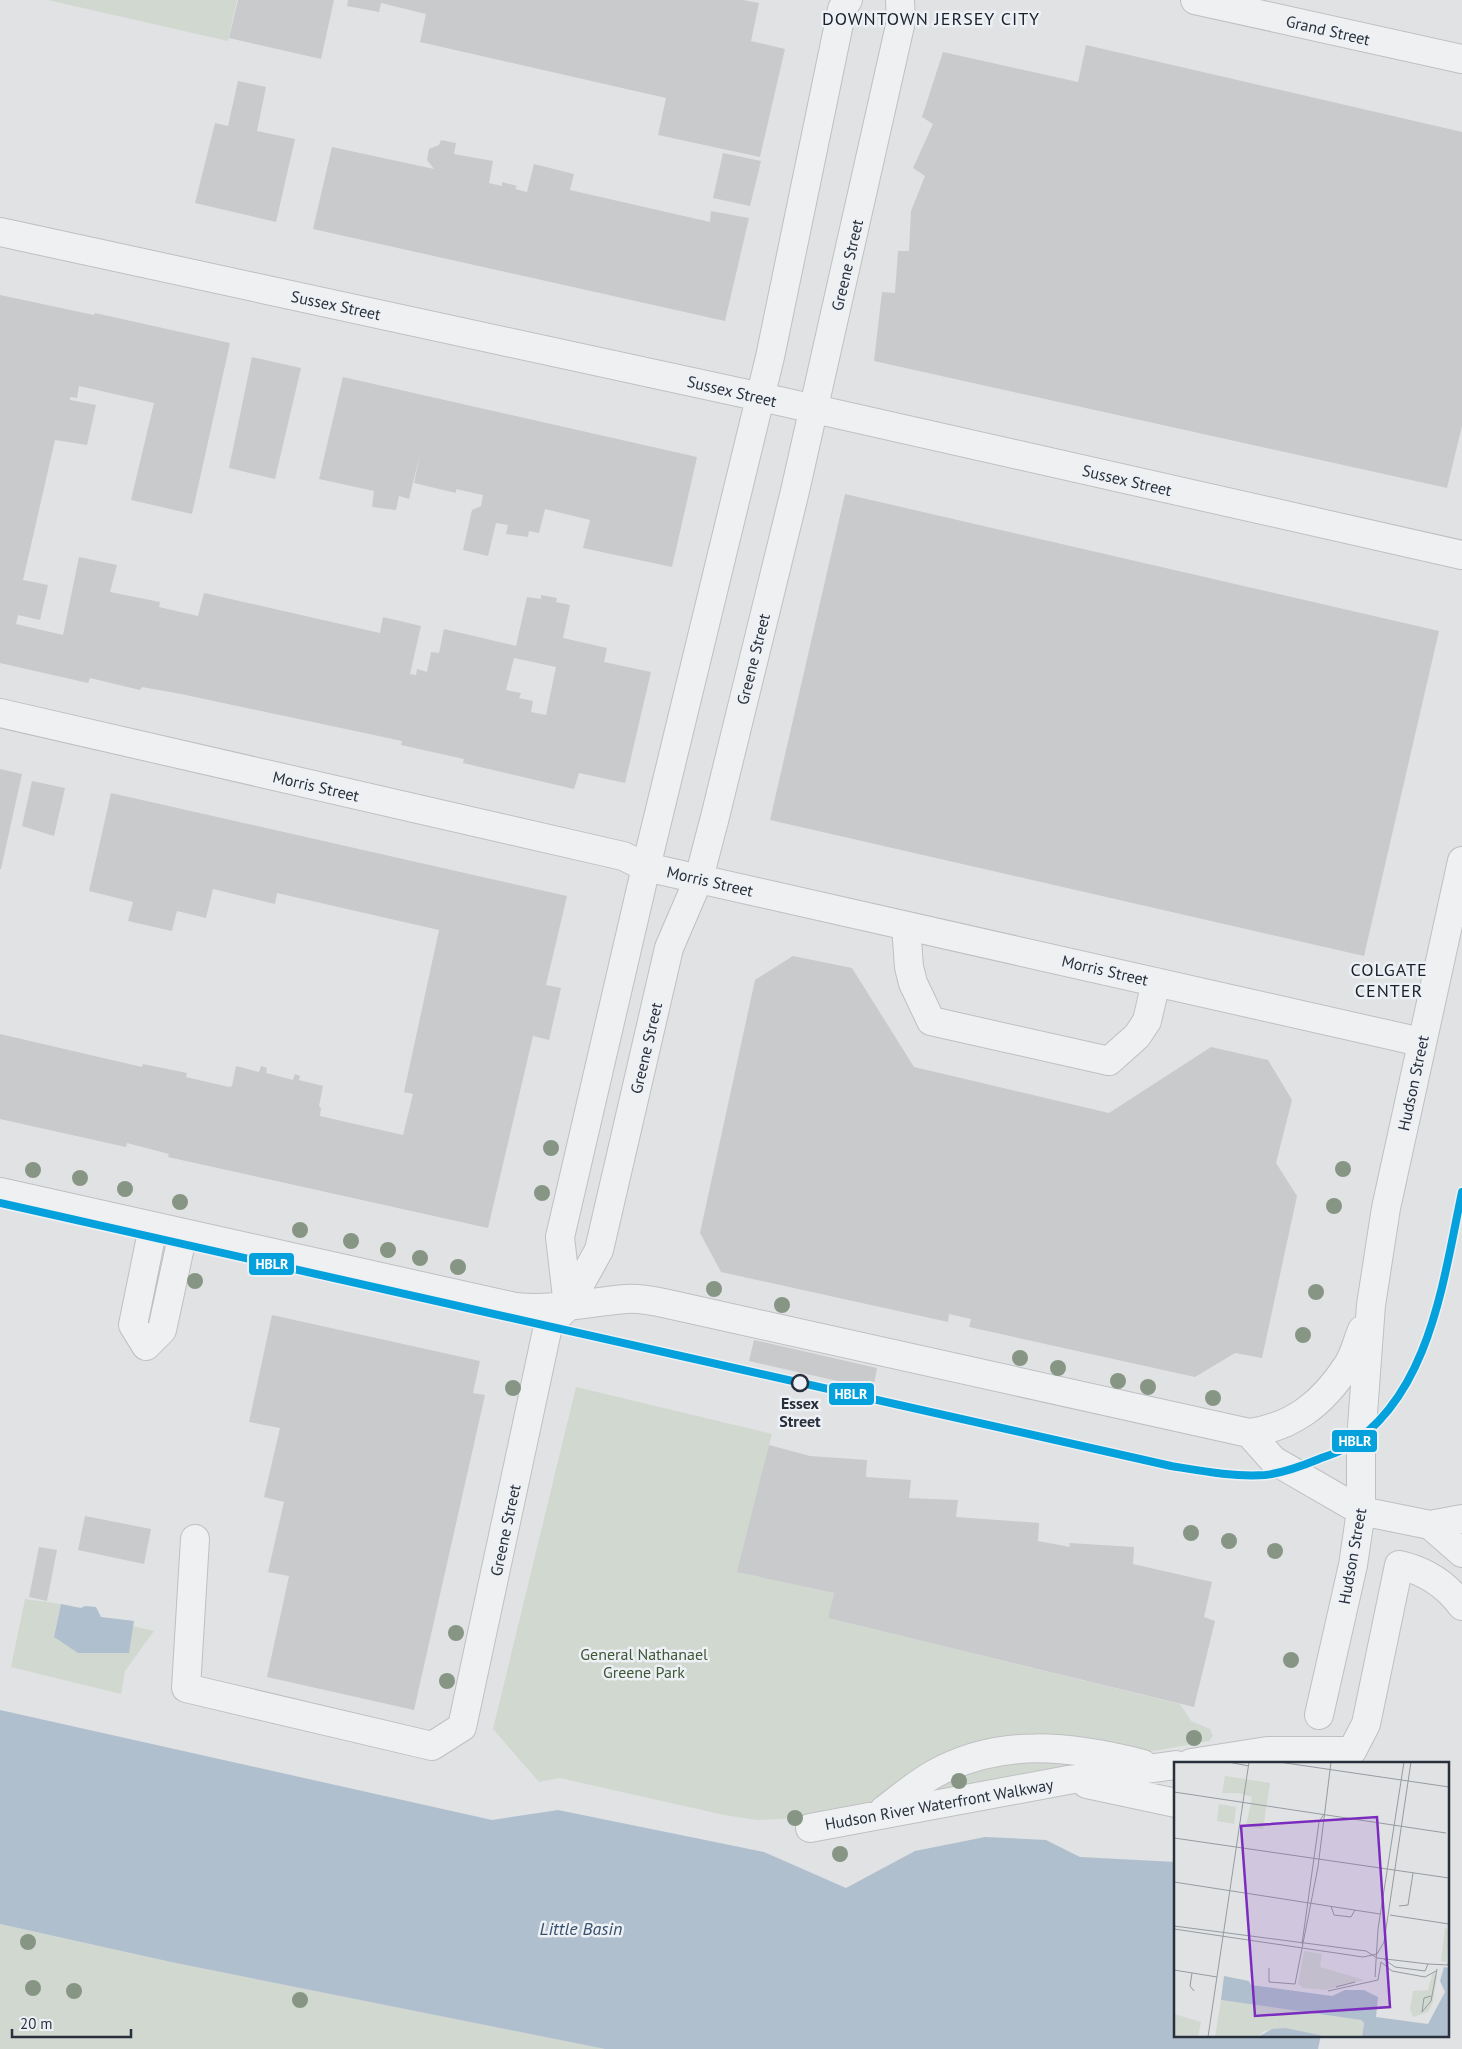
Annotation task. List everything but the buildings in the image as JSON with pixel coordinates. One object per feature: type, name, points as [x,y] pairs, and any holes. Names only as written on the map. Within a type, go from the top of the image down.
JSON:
[{"type":"street","points":[[568,1306],[560,1237],[646,866],[761,397],[842,9],[848,0]]},
{"type":"street","name":"Greene Street","points":[[195,1539],[186,1688],[432,1746],[464,1725],[548,1326],[568,1306],[599,1250],[670,948],[699,878],[813,410],[902,21],[900,0]]},
{"type":"street","name":"Grand Street","points":[[1195,0],[1462,59]]},
{"type":"street","name":"Sussex Street","points":[[0,232],[761,397],[1462,556]]},
{"type":"street","name":"Morris Street","points":[[0,714],[623,856],[646,866],[1421,1042]]},
{"type":"street","name":"Hudson Street","points":[[1319,1715],[1353,1565],[1362,1511],[1362,1440],[1371,1305],[1386,1208],[1462,861]]},
{"type":"street","points":[[906,926],[909,967],[913,982],[931,1021],[1109,1061],[1137,1036],[1147,1021],[1156,982]]},
{"type":"street","points":[[0,1192],[515,1307],[568,1306],[628,1299],[668,1304],[1249,1433],[1273,1460],[1362,1511],[1430,1525],[1462,1519]]},
{"type":"street","points":[[153,1227],[132,1325],[146,1346],[162,1330],[183,1233]]},
{"type":"street","name":"Hudson Street","points":[[1249,1433],[1266,1431],[1294,1420],[1320,1401],[1348,1365],[1371,1305]]},
{"type":"street","points":[[1430,1525],[1462,1554]]},
{"type":"street","points":[[1197,1762],[1267,1751],[1352,1751],[1366,1724],[1399,1565],[1418,1568],[1452,1593],[1462,1606]]},
{"type":"street","points":[[878,1814],[934,1774],[988,1753],[1042,1747],[1103,1754],[1166,1767]]},
{"type":"street","name":"Hudson River Waterfront Walkway","points":[[810,1828],[878,1814],[996,1795],[1068,1780],[1166,1767]]},
{"type":"street","name":"Hudson River Waterfront Walkway","points":[[1068,1780],[1174,1803]]},
{"type":"green space","points":[[48,0],[237,0],[228,41]]},
{"type":"green space","name":"General Nathanael Greene Park","points":[[576,1387],[772,1434],[738,1572],[834,1593],[828,1618],[1180,1704],[1191,1721],[1210,1729],[1213,1736],[1209,1741],[782,1819],[757,1820],[724,1815],[560,1778],[539,1782],[493,1729]]},
{"type":"green space","points":[[25,1599],[61,1604],[54,1637],[128,1653],[133,1626],[154,1631],[125,1671],[121,1694],[11,1667]]},
{"type":"green space","points":[[0,1924],[171,1962],[605,2049],[0,2049]]},
{"type":"water","points":[[61,1604],[81,1608],[85,1606],[96,1607],[101,1617],[134,1621],[129,1653],[78,1653],[54,1637]]},
{"type":"water","name":"Little Basin","points":[[0,1710],[492,1820],[558,1810],[764,1852],[846,1888],[915,1851],[985,1837],[1046,1840],[1080,1857],[1174,1862],[1174,2036],[1321,2036],[1318,2049],[605,2049],[171,1962],[0,1924]]},
{"type":"transit line","name":"HBLR","points":[[0,1203],[1171,1466],[1218,1473],[1265,1475],[1286,1471],[1344,1449],[1373,1427],[1396,1400],[1414,1369],[1428,1335],[1448,1263],[1462,1192]]},
{"type":"place","name":"Essex Street","points":[[800,1383]]},
{"type":"district","name":"DOWNTOWN JERSEY CITY","points":[[931,19]]},
{"type":"district","name":"COLGATE CENTER","points":[[1389,980]]}]
